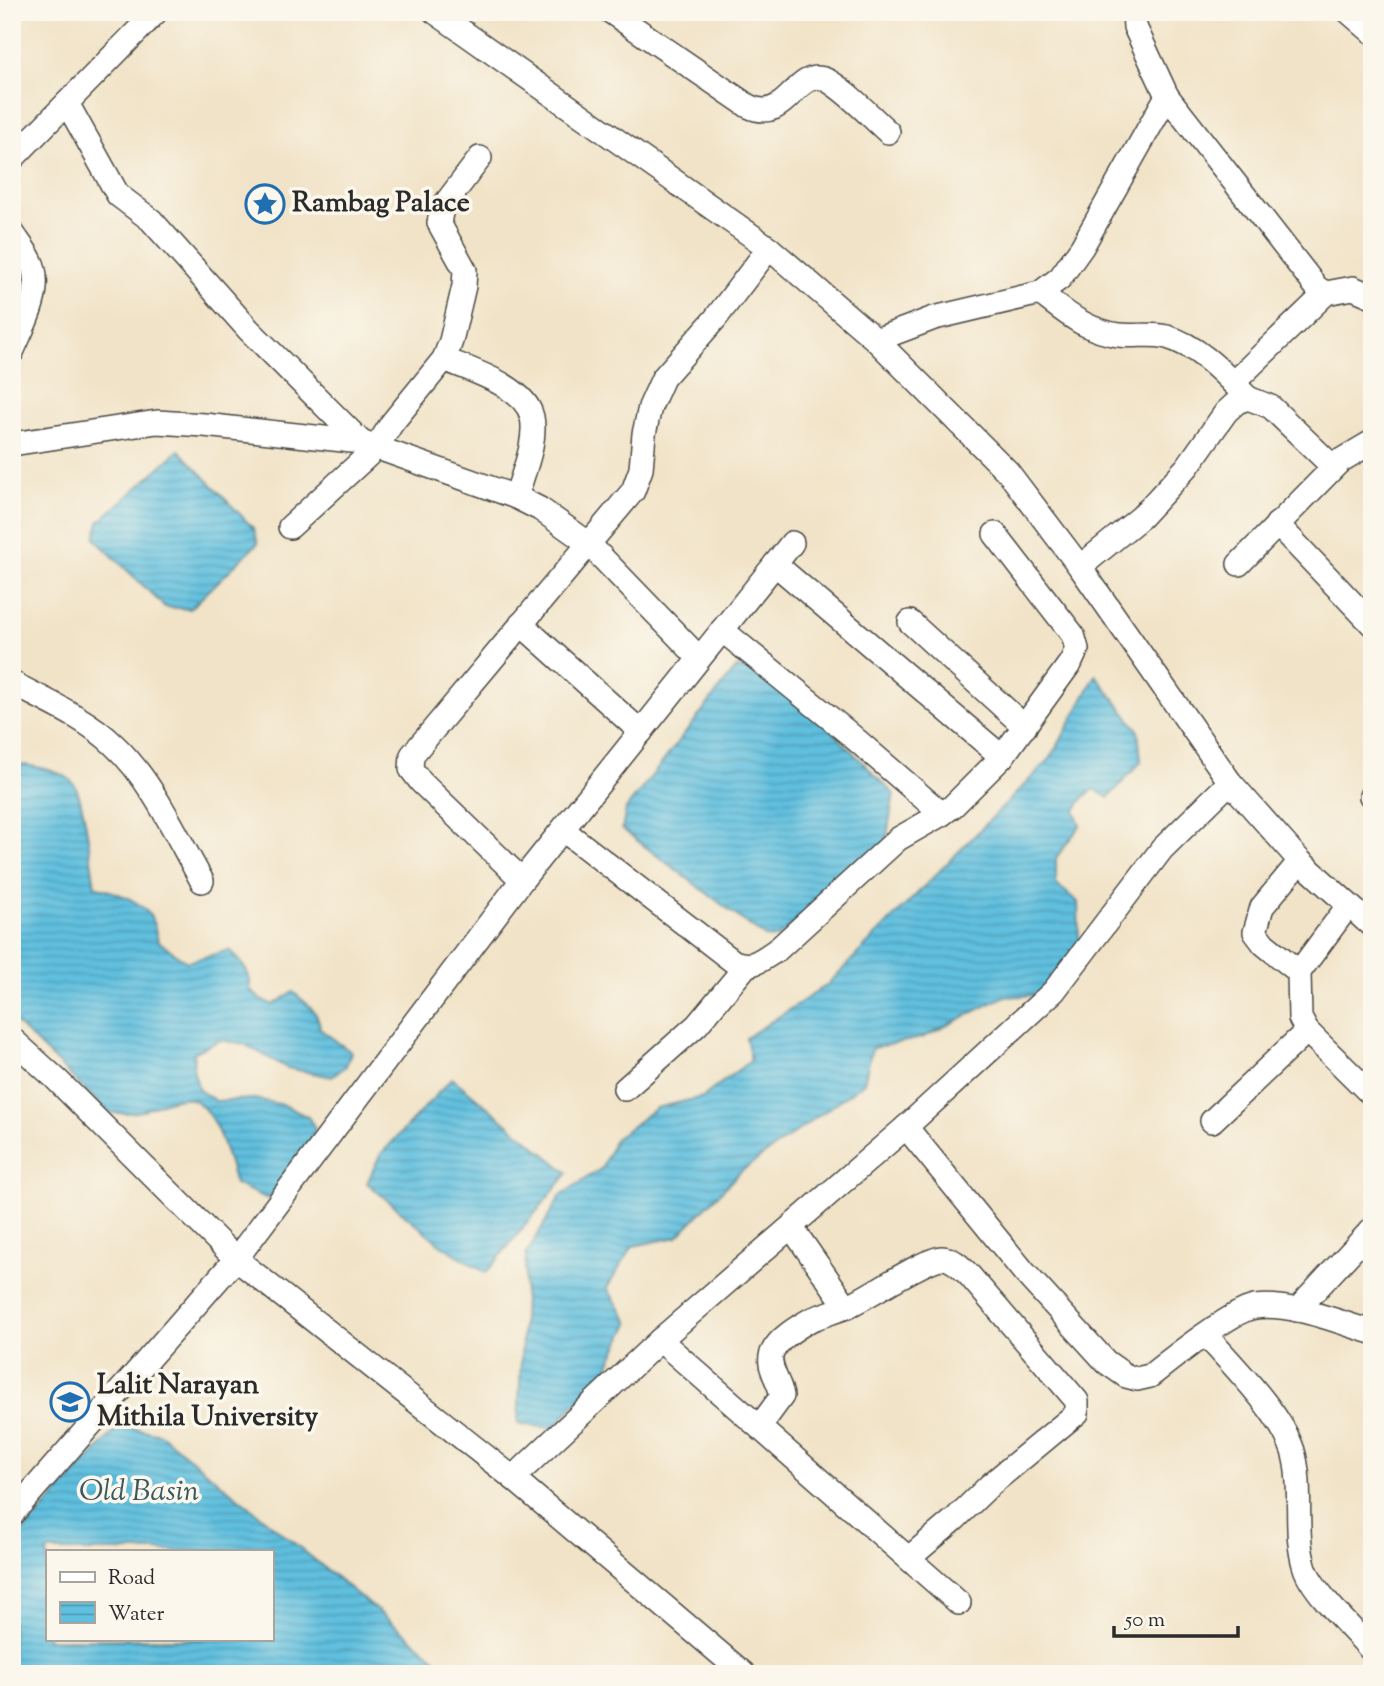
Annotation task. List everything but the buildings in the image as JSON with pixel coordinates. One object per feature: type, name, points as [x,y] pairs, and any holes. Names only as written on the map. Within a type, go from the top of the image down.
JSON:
[{"type":"street","points":[[12,159],[156,12]]},
{"type":"street","points":[[435,12],[769,247],[876,340],[1009,472],[1080,567],[1230,782],[1300,861],[1372,926]]},
{"type":"street","points":[[611,12],[759,111],[770,111],[781,104],[809,79],[822,79],[836,86],[888,132]]},
{"type":"street","points":[[1134,12],[1135,27],[1167,96],[1317,288],[1326,293]]},
{"type":"street","points":[[1349,12],[1372,32]]},
{"type":"street","points":[[876,340],[934,318],[1040,293],[1060,278],[1082,247],[1167,96]]},
{"type":"street","points":[[67,103],[118,195],[151,220],[249,330],[369,445]]},
{"type":"street","points":[[290,527],[400,413],[444,359],[451,341],[465,271],[439,222],[442,208],[480,158]]},
{"type":"street","points":[[12,232],[32,263],[36,278],[36,291],[12,352]]},
{"type":"street","points":[[522,880],[421,782],[411,769],[412,755],[633,491],[641,469],[650,407],[663,378],[715,319],[769,247]]},
{"type":"street","points":[[1080,567],[1141,517],[1187,467],[1226,412],[1237,402],[1240,391],[1326,293],[1353,288],[1372,296]]},
{"type":"street","points":[[1040,293],[1079,323],[1094,329],[1121,335],[1157,335],[1170,338],[1208,359],[1240,391],[1271,407],[1329,463],[1339,461]]},
{"type":"street","points":[[444,359],[501,382],[523,403],[531,415],[530,447],[516,497]]},
{"type":"street","points":[[12,444],[157,422],[369,445],[516,497],[540,509],[588,543],[699,658]]},
{"type":"street","points":[[1239,565],[1339,461],[1372,442]]},
{"type":"street","points":[[1277,524],[1372,624]]},
{"type":"street","points":[[563,830],[734,962],[746,966],[757,963],[777,950],[898,839],[942,814],[1002,757],[1071,662],[1077,649],[1073,635],[995,534]]},
{"type":"street","points":[[12,1514],[236,1259],[522,880],[792,542]]},
{"type":"street","points":[[775,564],[1002,757]]},
{"type":"street","points":[[909,622],[1025,727]]},
{"type":"street","points":[[521,624],[641,732]]},
{"type":"street","points":[[722,630],[942,814]]},
{"type":"street","points":[[12,683],[87,724],[126,756],[141,775],[202,881]]},
{"type":"street","points":[[513,1478],[660,1340],[792,1228],[1054,991],[1162,849],[1230,782]]},
{"type":"street","points":[[1299,972],[1264,944],[1255,932],[1262,907],[1300,861]]},
{"type":"street","points":[[1348,906],[1299,972],[1300,1018],[1307,1031],[1372,1095]]},
{"type":"street","points":[[625,1089],[697,1025],[746,966]]},
{"type":"street","points":[[1212,1121],[1307,1031]]},
{"type":"street","points":[[12,1040],[56,1079],[236,1259],[513,1478],[744,1674]]},
{"type":"street","points":[[906,1127],[1024,1272],[1106,1362],[1126,1376],[1137,1379],[1150,1376],[1233,1315],[1254,1307],[1297,1310],[1372,1332]]},
{"type":"street","points":[[792,1228],[847,1307]]},
{"type":"street","points":[[1297,1310],[1372,1229]]},
{"type":"street","points":[[760,1426],[782,1396],[781,1385],[771,1368],[771,1353],[779,1341],[810,1320],[847,1307],[925,1264],[942,1258],[955,1262],[978,1284],[1077,1401],[1077,1413],[990,1485],[909,1558]]},
{"type":"street","points":[[1206,1335],[1260,1398],[1284,1432],[1297,1472],[1305,1567],[1314,1585],[1372,1651]]},
{"type":"street","points":[[660,1340],[959,1603]]},
{"type":"water","points":[[179,450],[254,529],[258,543],[190,609],[165,607],[95,539],[99,522]]},
{"type":"water","points":[[736,668],[755,670],[818,717],[894,794],[886,842],[777,938],[765,937],[622,829],[626,809]]},
{"type":"water","points":[[1096,675],[1138,730],[1141,762],[1108,798],[1095,789],[1085,796],[1075,810],[1080,826],[1056,858],[1056,884],[1078,902],[1079,946],[1039,995],[1003,997],[922,1038],[872,1048],[864,1083],[739,1173],[677,1237],[633,1246],[607,1288],[629,1323],[606,1371],[553,1428],[518,1424],[526,1255],[561,1195],[602,1168],[615,1139],[656,1108],[703,1097],[751,1060],[746,1038],[827,985],[1051,758]]},
{"type":"water","points":[[12,763],[54,772],[74,784],[84,818],[95,886],[127,898],[148,912],[158,941],[187,962],[229,950],[245,968],[250,990],[260,999],[273,1005],[293,992],[314,1012],[320,1029],[351,1052],[346,1066],[332,1077],[287,1068],[244,1044],[220,1040],[194,1052],[193,1069],[199,1090],[216,1101],[254,1099],[284,1105],[308,1117],[315,1128],[307,1155],[268,1199],[235,1184],[218,1131],[203,1107],[193,1100],[182,1098],[137,1112],[109,1113],[12,1019]]},
{"type":"water","points":[[452,1078],[568,1173],[486,1273],[440,1244],[367,1183],[380,1155]]},
{"type":"water","name":"Old Basin","points":[[120,1425],[160,1434],[455,1674],[12,1674],[12,1544]]},
{"type":"place","name":"Rambag Palace","points":[[265,204]]},
{"type":"place","name":"Lalit Narayan Mithila University","points":[[70,1402]]}]
